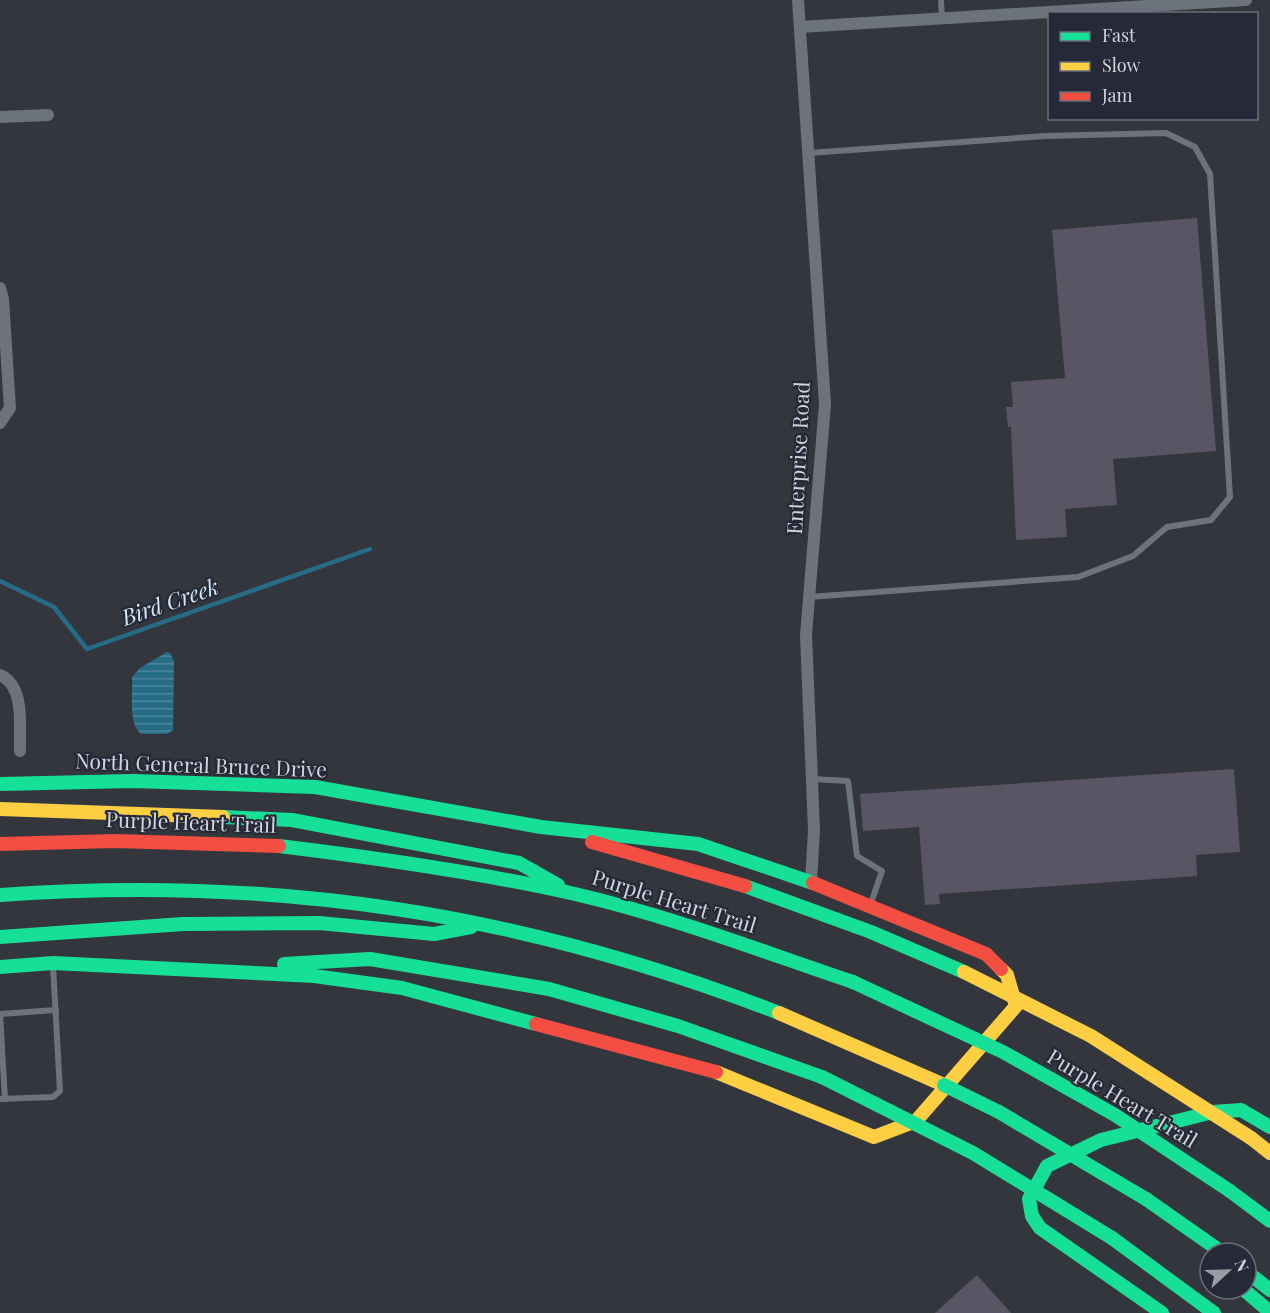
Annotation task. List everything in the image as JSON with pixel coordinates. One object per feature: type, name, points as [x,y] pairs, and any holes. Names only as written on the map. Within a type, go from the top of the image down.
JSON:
[{"type":"main road","name":"North General Bruce Drive","points":[[0,784],[133,781],[315,787],[541,828]]},
{"type":"main road","points":[[0,809],[292,820],[519,863],[575,894]]},
{"type":"main road","points":[[0,967],[53,963],[314,976],[402,988],[721,1073],[874,1137],[916,1122],[1016,1006],[1007,975],[986,954],[811,882],[698,844],[541,828]]},
{"type":"main road","points":[[541,828],[730,880],[871,932],[964,972],[1091,1036],[1251,1138],[1270,1153]]},
{"type":"main road","name":"Purple Heart Trail","points":[[0,844],[115,841],[270,845],[380,858],[575,894],[671,920],[853,982],[1003,1052],[1115,1115],[1230,1191],[1270,1221]]},
{"type":"main road","points":[[0,894],[88,888],[258,892],[330,898],[486,924],[562,941],[658,971],[873,1051],[999,1112],[1146,1199],[1204,1241]]},
{"type":"main road","points":[[0,938],[195,924],[319,923],[434,934],[486,924]]},
{"type":"main road","points":[[196,970],[370,959],[549,989],[668,1023],[822,1077],[973,1153],[1112,1238],[1214,1313]]},
{"type":"main road","points":[[1162,1313],[1040,1228],[1032,1216],[1029,1199],[1047,1166],[1101,1140],[1213,1112],[1241,1110],[1270,1127]]},
{"type":"main road","points":[[1258,1280],[1270,1290]]},
{"type":"main road","points":[[1257,1301],[1270,1312]]},
{"type":"street","name":"Enterprise Road","points":[[798,0],[825,404],[806,635],[814,830],[811,882]]},
{"type":"street","points":[[1054,12],[1246,0]]},
{"type":"street","points":[[800,27],[1048,12]]},
{"type":"street","points":[[0,117],[48,115]]},
{"type":"street","points":[[0,288],[3,299],[10,408],[0,422]]},
{"type":"street","points":[[0,675],[8,678],[18,695],[20,752]]},
{"type":"lane","points":[[940,0],[942,19]]},
{"type":"lane","points":[[808,153],[1045,136],[1166,133],[1195,147],[1210,174],[1230,497],[1211,520],[1167,527],[1133,556],[1078,577],[810,597]]},
{"type":"lane","points":[[812,779],[848,781],[857,856],[882,871],[869,906]]},
{"type":"lane","points":[[53,963],[56,1010],[59,1094],[2,1099],[0,1014],[56,1010]]},
{"type":"water","points":[[167,652],[174,661],[173,730],[167,734],[141,734],[134,723],[132,677],[140,668]]},
{"type":"building","points":[[1197,218],[1216,451],[1113,459],[1117,505],[1065,509],[1067,537],[1016,540],[1011,427],[1008,427],[1006,407],[1013,407],[1011,382],[1065,378],[1052,230]]},
{"type":"building","points":[[1234,769],[1240,852],[1196,855],[1197,876],[939,894],[940,904],[925,905],[919,827],[863,831],[860,794]]},
{"type":"building","points":[[977,1275],[1011,1313],[935,1313]]},
{"type":"waterway","name":"Bird Creek","points":[[0,581],[54,607],[87,649],[370,549]]},
{"type":"traffic: fast","points":[[0,784],[133,781],[315,787],[541,827],[698,844],[813,883]]},
{"type":"traffic: fast","points":[[223,817],[292,820],[519,863],[558,885]]},
{"type":"traffic: fast","points":[[279,846],[428,866],[575,894],[680,923],[853,982]]},
{"type":"traffic: fast","points":[[745,886],[871,932],[964,972]]},
{"type":"traffic: fast","points":[[0,895],[102,890],[202,891],[300,897],[396,909],[492,926],[587,950],[683,978],[779,1013]]},
{"type":"traffic: fast","points":[[0,937],[183,924],[319,923],[434,934],[471,927]]},
{"type":"traffic: fast","points":[[284,964],[370,959],[549,989],[678,1026],[822,1077]]},
{"type":"traffic: fast","points":[[0,967],[53,963],[314,976],[402,988],[536,1024]]},
{"type":"traffic: fast","points":[[853,982],[1003,1052],[1115,1115],[1230,1191]]},
{"type":"traffic: fast","points":[[822,1077],[973,1153],[1112,1238]]},
{"type":"traffic: fast","points":[[944,1085],[999,1112],[1146,1199]]},
{"type":"traffic: fast","points":[[1162,1313],[1040,1228],[1032,1216],[1029,1199],[1047,1166],[1101,1140],[1213,1112],[1241,1110],[1270,1127]]},
{"type":"traffic: fast","points":[[1230,1191],[1270,1221]]},
{"type":"traffic: fast","points":[[1146,1199],[1206,1241]]},
{"type":"traffic: fast","points":[[1112,1238],[1214,1313]]},
{"type":"traffic: fast","points":[[1258,1280],[1270,1290]]},
{"type":"traffic: fast","points":[[1257,1301],[1270,1312]]},
{"type":"traffic: slow","points":[[0,809],[223,817]]},
{"type":"traffic: slow","points":[[716,1072],[874,1137],[916,1121],[1016,1006],[1007,975],[1001,969]]},
{"type":"traffic: slow","points":[[964,972],[1091,1036],[1251,1138]]},
{"type":"traffic: slow","points":[[779,1013],[944,1085]]},
{"type":"traffic: slow","points":[[1251,1138],[1270,1153]]},
{"type":"traffic: jam","points":[[0,844],[115,841],[279,846]]},
{"type":"traffic: jam","points":[[592,842],[745,886]]},
{"type":"traffic: jam","points":[[813,883],[986,954],[1001,969]]},
{"type":"traffic: jam","points":[[536,1024],[716,1072]]}]
